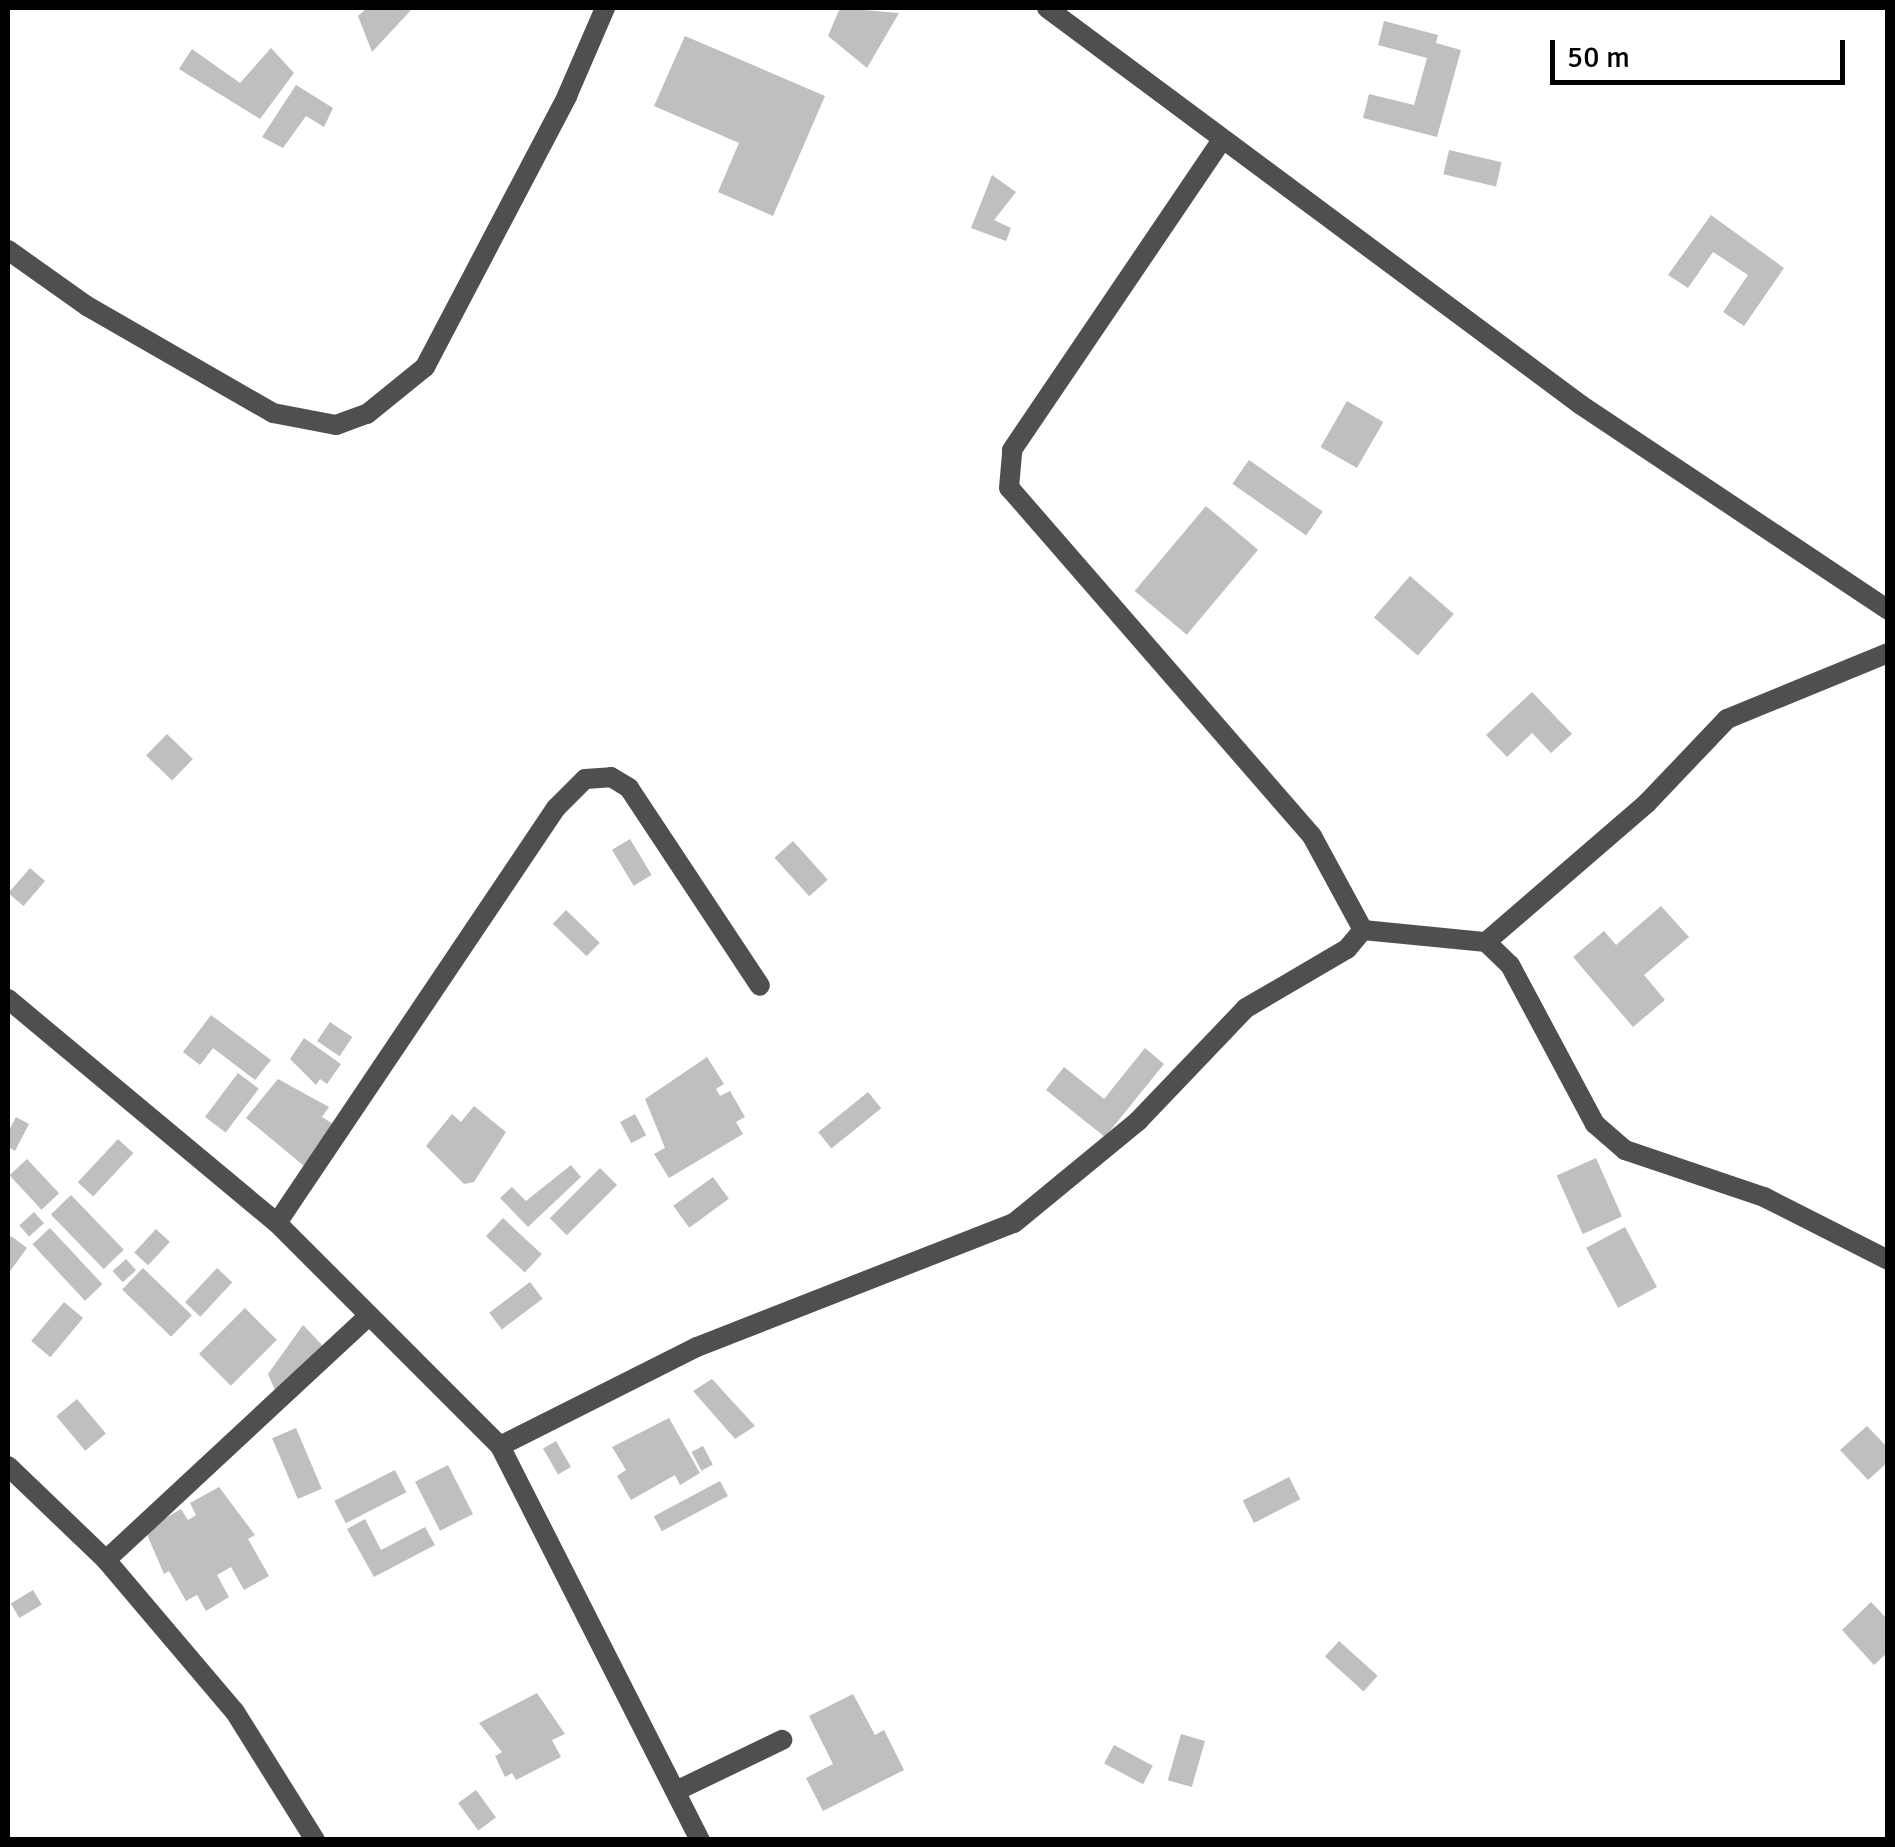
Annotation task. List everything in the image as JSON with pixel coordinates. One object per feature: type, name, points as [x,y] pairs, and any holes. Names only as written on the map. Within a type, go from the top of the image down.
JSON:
[{"type":"street","points":[[8,250],[87,306],[274,413],[336,425],[368,414],[425,367],[567,96],[605,8]]},
{"type":"street","points":[[1048,8],[1581,404],[1888,610]]},
{"type":"street","points":[[1221,140],[1012,450],[1009,488],[1312,836],[1363,930]]},
{"type":"street","points":[[1486,942],[1648,802],[1727,719],[1888,653]]},
{"type":"street","points":[[277,1223],[556,808],[585,779],[611,777],[629,788],[760,986]]},
{"type":"street","points":[[1363,930],[1486,942],[1510,964],[1595,1124],[1625,1150],[1764,1197],[1888,1260]]},
{"type":"street","points":[[500,1446],[696,1348],[1014,1223],[1138,1121],[1246,1008],[1347,949],[1363,930]]},
{"type":"street","points":[[8,999],[277,1223],[366,1318],[500,1446],[700,1840]]},
{"type":"street","points":[[106,1560],[366,1318]]},
{"type":"street","points":[[8,1466],[106,1560],[236,1712],[315,1840]]},
{"type":"street","points":[[676,1791],[782,1740]]},
{"type":"building","points":[[367,8],[413,8],[372,52],[358,16]]},
{"type":"building","points":[[840,8],[899,13],[867,68],[828,36]]},
{"type":"building","points":[[1384,21],[1438,35],[1436,43],[1461,50],[1437,137],[1363,118],[1369,94],[1414,105],[1427,58],[1378,45]]},
{"type":"building","points":[[685,36],[825,96],[773,216],[718,192],[739,143],[654,106]]},
{"type":"building","points":[[271,48],[294,73],[260,119],[179,69],[192,49],[240,83]]},
{"type":"building","points":[[296,85],[333,108],[324,127],[306,116],[283,148],[262,137]]},
{"type":"building","points":[[1449,150],[1502,162],[1496,187],[1443,174]]},
{"type":"building","points":[[992,175],[1016,192],[994,220],[1011,228],[1006,241],[971,228]]},
{"type":"building","points":[[1711,215],[1784,268],[1744,326],[1723,312],[1748,275],[1713,252],[1688,288],[1668,275]]},
{"type":"building","points":[[1347,401],[1383,422],[1357,468],[1320,447]]},
{"type":"building","points":[[1249,460],[1323,512],[1306,535],[1232,484]]},
{"type":"building","points":[[1206,506],[1258,550],[1187,635],[1135,591]]},
{"type":"building","points":[[1410,576],[1454,614],[1418,656],[1374,618]]},
{"type":"building","points":[[1532,692],[1572,734],[1551,753],[1532,733],[1507,757],[1486,735]]},
{"type":"building","points":[[167,734],[193,759],[172,781],[146,756]]},
{"type":"building","points":[[630,839],[652,875],[634,886],[612,850]]},
{"type":"building","points":[[793,841],[828,880],[809,896],[774,858]]},
{"type":"building","points":[[30,868],[45,881],[23,906],[8,893]]},
{"type":"building","points":[[1661,906],[1689,937],[1644,975],[1665,1000],[1633,1027],[1573,957],[1604,931],[1616,945]]},
{"type":"building","points":[[566,910],[600,943],[587,956],[553,924]]},
{"type":"building","points":[[211,1015],[271,1060],[255,1080],[213,1048],[200,1065],[183,1052]]},
{"type":"building","points":[[330,1022],[352,1037],[340,1056],[317,1041]]},
{"type":"building","points":[[304,1038],[341,1064],[327,1084],[320,1079],[316,1085],[290,1059]]},
{"type":"building","points":[[1145,1048],[1164,1064],[1105,1137],[1046,1090],[1064,1067],[1104,1099]]},
{"type":"building","points":[[707,1057],[724,1084],[716,1089],[720,1096],[730,1091],[745,1117],[736,1122],[743,1134],[669,1178],[654,1154],[665,1148],[645,1099]]},
{"type":"building","points":[[238,1073],[259,1089],[226,1133],[205,1117]]},
{"type":"building","points":[[278,1079],[329,1107],[322,1117],[333,1124],[304,1166],[246,1118]]},
{"type":"building","points":[[868,1092],[881,1108],[831,1149],[818,1132]]},
{"type":"building","points":[[474,1106],[506,1132],[474,1182],[464,1184],[426,1146],[452,1114],[461,1122]]},
{"type":"building","points":[[635,1114],[646,1135],[631,1143],[620,1122]]},
{"type":"building","points":[[16,1117],[29,1124],[15,1151],[8,1147],[8,1132]]},
{"type":"building","points":[[118,1139],[133,1153],[93,1196],[78,1182]]},
{"type":"building","points":[[1596,1158],[1622,1216],[1583,1234],[1557,1175]]},
{"type":"building","points":[[27,1159],[59,1193],[42,1210],[9,1175]]},
{"type":"building","points":[[571,1165],[581,1177],[528,1227],[500,1198],[512,1187],[526,1201]]},
{"type":"building","points":[[600,1168],[617,1185],[567,1235],[550,1218]]},
{"type":"building","points":[[713,1177],[729,1199],[689,1228],[673,1206]]},
{"type":"building","points":[[71,1195],[124,1250],[104,1269],[51,1214]]},
{"type":"building","points":[[34,1212],[44,1223],[29,1237],[19,1225]]},
{"type":"building","points":[[503,1218],[542,1254],[525,1272],[486,1236]]},
{"type":"building","points":[[1625,1227],[1657,1287],[1618,1308],[1586,1248]]},
{"type":"building","points":[[50,1228],[103,1284],[85,1301],[32,1244]]},
{"type":"building","points":[[156,1229],[170,1242],[148,1265],[134,1252]]},
{"type":"building","points":[[11,1236],[27,1248],[8,1274],[8,1241]]},
{"type":"building","points":[[126,1259],[136,1270],[123,1282],[113,1271]]},
{"type":"building","points":[[143,1268],[192,1315],[171,1337],[122,1290]]},
{"type":"building","points":[[217,1268],[232,1282],[200,1317],[185,1302]]},
{"type":"building","points":[[530,1282],[543,1299],[502,1329],[489,1313]]},
{"type":"building","points":[[64,1302],[83,1318],[50,1357],[31,1341]]},
{"type":"building","points":[[245,1308],[277,1340],[231,1386],[199,1354]]},
{"type":"building","points":[[303,1325],[324,1347],[277,1395],[268,1374]]},
{"type":"building","points":[[712,1379],[755,1426],[735,1439],[693,1391]]},
{"type":"building","points":[[77,1399],[106,1433],[85,1451],[56,1416]]},
{"type":"building","points":[[669,1418],[700,1473],[680,1485],[675,1475],[631,1500],[617,1476],[626,1470],[612,1447]]},
{"type":"building","points":[[1867,1426],[1888,1448],[1888,1462],[1868,1480],[1840,1450]]},
{"type":"building","points":[[296,1428],[322,1489],[298,1499],[272,1438]]},
{"type":"building","points":[[556,1441],[571,1467],[558,1474],[543,1448]]},
{"type":"building","points":[[703,1446],[713,1465],[701,1471],[692,1452]]},
{"type":"building","points":[[448,1465],[473,1514],[440,1531],[415,1482]]},
{"type":"building","points":[[395,1470],[406,1492],[346,1523],[334,1501]]},
{"type":"building","points":[[1289,1477],[1300,1499],[1254,1523],[1243,1501]]},
{"type":"building","points":[[720,1481],[728,1496],[662,1531],[654,1516]]},
{"type":"building","points":[[219,1487],[255,1535],[248,1539],[269,1576],[244,1590],[231,1567],[217,1575],[229,1597],[206,1611],[197,1595],[186,1601],[169,1571],[164,1574],[145,1530],[181,1509],[188,1520],[196,1515],[190,1503]]},
{"type":"building","points":[[365,1519],[381,1550],[425,1527],[435,1545],[374,1577],[347,1529]]},
{"type":"building","points":[[33,1590],[42,1605],[19,1618],[11,1603]]},
{"type":"building","points":[[1871,1602],[1888,1620],[1888,1652],[1874,1665],[1842,1630]]},
{"type":"building","points":[[1339,1641],[1378,1676],[1364,1691],[1325,1657]]},
{"type":"building","points":[[537,1693],[565,1734],[552,1740],[561,1757],[516,1780],[512,1773],[505,1777],[495,1756],[502,1752],[479,1723]]},
{"type":"building","points":[[853,1694],[875,1735],[884,1730],[904,1770],[823,1811],[806,1778],[833,1764],[809,1716]]},
{"type":"building","points":[[1181,1734],[1205,1741],[1192,1787],[1168,1780]]},
{"type":"building","points":[[1114,1745],[1153,1766],[1143,1784],[1104,1764]]},
{"type":"building","points":[[476,1790],[496,1818],[478,1830],[458,1803]]}]
